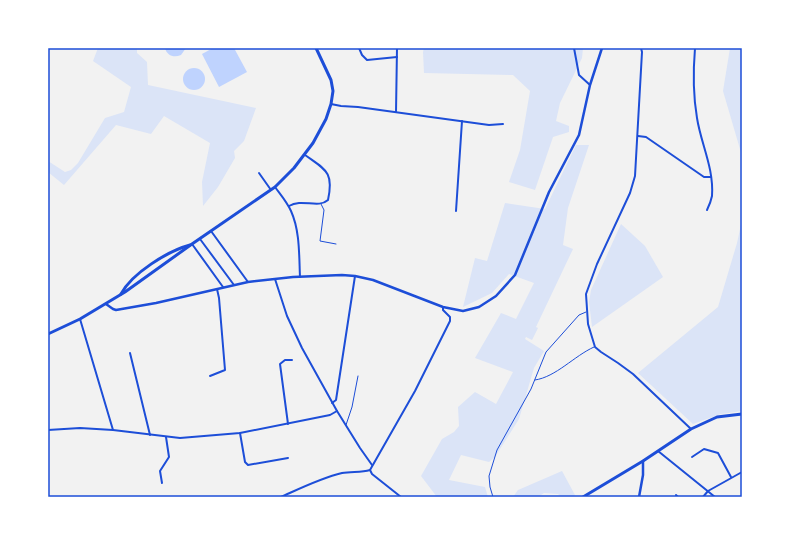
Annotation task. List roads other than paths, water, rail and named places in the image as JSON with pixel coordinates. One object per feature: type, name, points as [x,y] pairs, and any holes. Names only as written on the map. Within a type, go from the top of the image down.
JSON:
[{"type":"main road","points":[[48,334],[80,319],[106,304],[157,270],[200,238],[275,187],[305,155],[319,133],[331,104],[333,91],[331,80],[316,48]]},
{"type":"main road","points":[[121,294],[132,280],[150,266],[173,251],[192,244]]},
{"type":"main road","points":[[583,497],[643,461],[691,429],[718,417],[742,414]]},
{"type":"street","points":[[359,48],[362,55],[368,60],[397,57]]},
{"type":"street","points":[[396,112],[397,48]]},
{"type":"street","points":[[574,48],[580,75],[590,84]]},
{"type":"street","points":[[106,304],[116,310],[156,303],[218,288],[274,278],[354,276],[373,280],[443,307],[463,311],[479,307],[496,296],[515,276],[549,192],[579,135],[590,84],[602,48]]},
{"type":"street","points":[[641,48],[638,136],[634,182],[597,264],[586,294],[588,324],[595,347],[633,374],[691,429]]},
{"type":"street","points":[[695,48],[693,93],[697,120],[710,164],[711,177],[712,197],[707,210]]},
{"type":"street","points":[[331,104],[489,125],[503,124]]},
{"type":"street","points":[[456,211],[462,121]]},
{"type":"street","points":[[638,136],[646,137],[704,177],[711,177]]},
{"type":"street","points":[[288,206],[296,202],[321,204],[328,200],[330,188],[329,177],[326,170],[305,155]]},
{"type":"street","points":[[259,173],[271,190]]},
{"type":"street","points":[[275,187],[288,206],[293,217],[297,232],[300,277]]},
{"type":"street","points":[[211,231],[248,282]]},
{"type":"street","points":[[200,238],[234,285]]},
{"type":"street","points":[[192,244],[223,287]]},
{"type":"street","points":[[332,403],[336,400],[354,276]]},
{"type":"street","points":[[274,278],[287,316],[314,371],[346,426],[372,465]]},
{"type":"street","points":[[210,376],[225,370],[218,288]]},
{"type":"street","points":[[281,497],[310,484],[342,473],[365,472],[370,470],[415,391],[450,321],[450,317],[443,310],[443,307]]},
{"type":"street","points":[[80,319],[113,430]]},
{"type":"street","points":[[130,353],[150,435]]},
{"type":"street","points":[[288,424],[280,364],[285,360],[292,360]]},
{"type":"street","points":[[48,430],[80,428],[113,430],[180,438],[240,433],[330,415],[337,411]]},
{"type":"street","points":[[240,433],[245,462],[248,465],[288,458]]},
{"type":"street","points":[[162,483],[160,471],[170,453],[166,437]]},
{"type":"street","points":[[692,457],[704,450],[718,453],[731,477]]},
{"type":"street","points":[[658,451],[714,497]]},
{"type":"street","points":[[639,497],[643,474],[643,461]]},
{"type":"street","points":[[370,470],[372,474],[400,497]]},
{"type":"street","points":[[703,497],[708,491],[742,472]]},
{"type":"lane","points":[[321,204],[324,210],[320,241],[336,244]]},
{"type":"lane","points":[[493,497],[490,487],[490,476],[497,450],[534,380],[546,352],[579,315],[587,312]]},
{"type":"lane","points":[[534,380],[542,379],[584,352],[595,347]]},
{"type":"lane","points":[[346,426],[352,408],[358,376]]},
{"type":"water","points":[[165,48],[186,48],[181,55],[171,56],[167,53]]},
{"type":"water","points":[[213,48],[234,48],[247,72],[219,87],[202,54]]},
{"type":"water","points":[[194,68],[202,71],[205,79],[202,87],[194,90],[186,87],[183,79],[186,71]]}]
